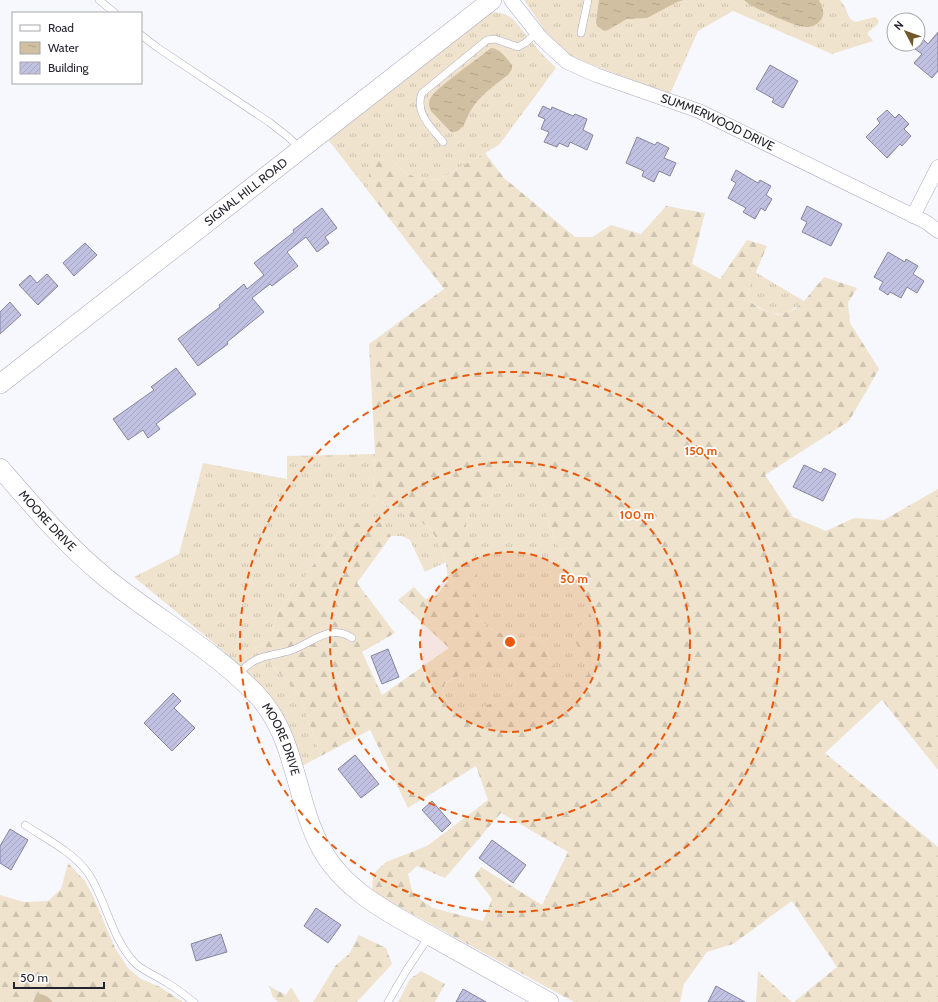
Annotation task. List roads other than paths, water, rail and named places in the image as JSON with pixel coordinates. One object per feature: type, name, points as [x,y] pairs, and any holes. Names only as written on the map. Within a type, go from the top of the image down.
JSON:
[{"type":"main road","name":"SIGNAL HILL ROAD","points":[[0,384],[492,0]]},
{"type":"main road","name":"MOORE DRIVE","points":[[0,468],[48,523],[103,575],[131,598],[204,648],[256,694],[270,711],[289,750],[307,817],[322,851],[334,868],[348,883],[364,896],[549,1002]]},
{"type":"street","name":"SUMMERWOOD DRIVE","points":[[511,0],[537,33],[567,62],[596,75],[699,111],[926,222],[938,231]]},
{"type":"street","points":[[912,216],[938,167]]},
{"type":"lane","points":[[99,0],[114,12]]},
{"type":"lane","points":[[581,33],[588,0]]},
{"type":"lane","points":[[443,142],[423,117],[419,107],[420,98],[429,81],[487,40],[494,39],[518,47],[537,33]]},
{"type":"lane","points":[[142,36],[269,122],[301,149]]},
{"type":"lane","points":[[237,676],[251,661],[262,656],[291,650],[323,634],[331,632],[340,633],[352,638]]},
{"type":"lane","points":[[24,826],[67,853],[79,862],[87,871],[95,884],[108,918],[127,953],[136,964],[146,972],[167,982],[194,1002]]},
{"type":"lane","points":[[388,1002],[406,971],[430,935]]},
{"type":"water","points":[[599,0],[684,0],[677,2],[647,18],[627,19],[604,31],[597,26],[596,22]]},
{"type":"water","points":[[744,0],[819,0],[823,9],[823,16],[815,25],[803,27],[771,15],[750,5]]},
{"type":"water","points":[[491,48],[498,50],[503,54],[512,65],[512,69],[508,75],[478,100],[471,110],[464,125],[458,131],[451,132],[431,111],[429,105],[430,99],[448,81]]},
{"type":"water","points":[[41,994],[48,997],[53,1002],[33,1002],[36,996]]}]
